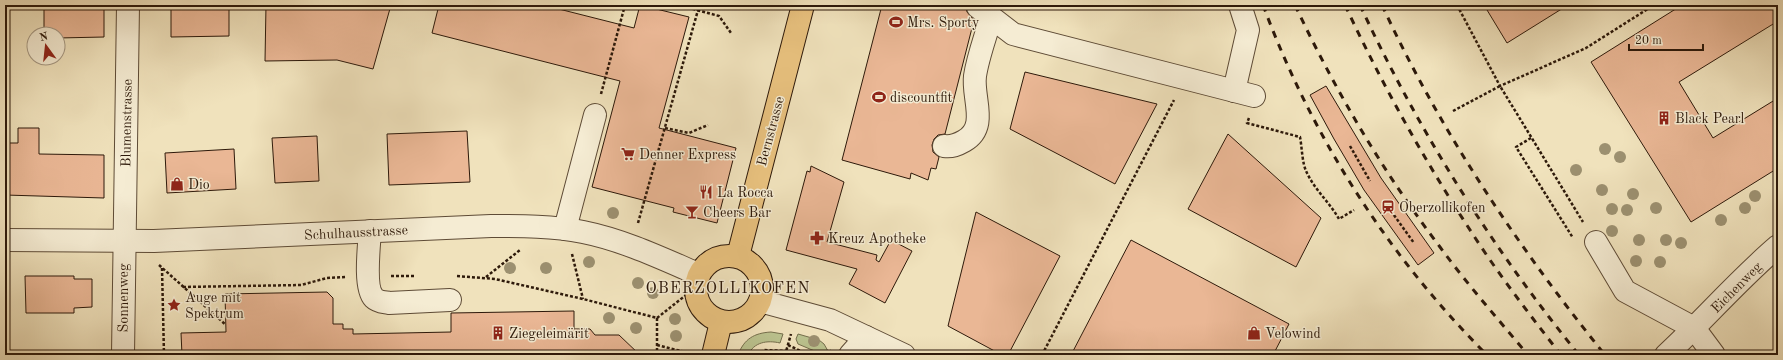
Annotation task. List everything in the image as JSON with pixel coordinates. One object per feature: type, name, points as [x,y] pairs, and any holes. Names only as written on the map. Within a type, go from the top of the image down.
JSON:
[{"type":"main road","name":"Bernstrasse","points":[[738,256],[803,5]]},
{"type":"main road","points":[[722,256],[738,256],[750,263],[759,274],[762,283],[760,301],[756,309],[748,316],[731,322],[722,322],[708,315],[702,310],[696,296],[697,281],[702,267],[715,258],[722,256]]},
{"type":"main road","points":[[713,355],[722,322]]},
{"type":"street","name":"Blumenstrasse","points":[[124,241],[128,5]]},
{"type":"street","points":[[944,146],[950,147],[958,145],[966,140],[973,133],[977,124],[978,114],[975,76],[984,12],[1013,34],[1244,94],[1248,30],[1240,5]]},
{"type":"street","points":[[557,229],[595,115]]},
{"type":"street","name":"Schulhausstrasse","points":[[5,240],[124,241],[491,226],[557,229],[584,232],[631,246],[697,281]]},
{"type":"street","points":[[370,231],[368,276],[370,289],[374,298],[389,303],[450,300]]},
{"type":"street","name":"Sonnenweg","points":[[123,355],[124,241]]},
{"type":"street","points":[[1596,242],[1625,291],[1694,328],[1714,355]]},
{"type":"street","name":"Eichenweg","points":[[1666,355],[1758,263],[1778,246]]},
{"type":"street","points":[[760,301],[830,320],[904,355]]},
{"type":"street","points":[[850,355],[866,337]]},
{"type":"path","points":[[595,115],[625,5]]},
{"type":"path","points":[[678,5],[719,16],[730,32]]},
{"type":"path","points":[[1457,5],[1500,86],[1596,242]]},
{"type":"path","points":[[1453,111],[1500,86],[1586,48],[1654,5]]},
{"type":"path","points":[[631,246],[698,10]]},
{"type":"path","points":[[1042,355],[1185,79]]},
{"type":"path","points":[[1244,94],[1247,124],[1300,137],[1306,172],[1324,200],[1332,207],[1339,219],[1354,210]]},
{"type":"path","points":[[665,128],[689,134],[708,125]]},
{"type":"path","points":[[1531,138],[1516,147],[1573,239]]},
{"type":"path","points":[[1350,146],[1370,181]]},
{"type":"path","points":[[1391,212],[1414,243]]},
{"type":"path","points":[[486,278],[557,229],[583,299]]},
{"type":"path","points":[[164,355],[162,268],[226,325]]},
{"type":"path","points":[[183,287],[301,285],[327,278],[422,276]]},
{"type":"path","points":[[453,276],[486,278],[583,299],[656,318]]},
{"type":"path","points":[[656,318],[697,281]]},
{"type":"path","points":[[656,318],[657,355]]},
{"type":"path","points":[[657,345],[690,353]]},
{"type":"path","points":[[788,345],[808,355]]},
{"type":"path","points":[[756,355],[764,350],[773,349],[786,351],[785,355]]},
{"type":"green space","points":[[771,332],[783,334],[780,343],[761,343],[754,347],[748,355],[738,355],[740,349],[750,338],[755,335]]},
{"type":"green space","points":[[798,334],[819,340],[824,344],[828,351],[831,350],[832,355],[824,355],[798,344],[796,339]]},
{"type":"building","points":[[44,5],[104,5],[104,37],[66,38],[66,26],[44,26]]},
{"type":"building","points":[[171,5],[229,5],[229,36],[171,37]]},
{"type":"building","points":[[266,5],[391,5],[373,69],[337,60],[265,61]]},
{"type":"building","points":[[439,5],[543,5],[634,28],[640,5],[689,17],[659,128],[736,148],[717,223],[673,212],[674,208],[592,187],[620,81],[432,33]]},
{"type":"building","points":[[882,5],[966,5],[967,12],[974,20],[945,134],[938,135],[934,139],[932,145],[933,152],[939,157],[936,169],[931,168],[928,180],[911,173],[910,179],[842,160]]},
{"type":"building","points":[[1484,5],[1568,5],[1507,43]]},
{"type":"building","name":"Black Pearl","points":[[1682,5],[1778,5],[1778,21],[1679,82],[1713,138],[1778,98],[1778,168],[1691,222],[1591,62]]},
{"type":"building","points":[[1025,72],[1157,104],[1115,184],[1010,129]]},
{"type":"building","points":[[1326,86],[1381,178],[1434,253],[1418,265],[1364,190],[1310,95]]},
{"type":"building","points":[[18,128],[39,128],[39,154],[104,155],[104,198],[5,195],[5,143],[18,143]]},
{"type":"building","points":[[467,131],[470,182],[389,185],[387,134]]},
{"type":"building","points":[[1228,134],[1321,218],[1296,267],[1188,209]]},
{"type":"building","points":[[317,136],[319,181],[275,183],[272,138]]},
{"type":"building","points":[[234,149],[236,189],[167,193],[165,153]]},
{"type":"building","points":[[811,166],[844,182],[827,242],[877,255],[876,260],[879,262],[891,240],[912,251],[885,303],[849,284],[857,269],[786,250],[807,171],[810,172]]},
{"type":"building","points":[[976,212],[1060,256],[1008,355],[1002,355],[948,326]]},
{"type":"building","points":[[1131,240],[1289,324],[1273,355],[1071,355]]},
{"type":"building","points":[[25,276],[74,276],[74,279],[92,279],[92,307],[74,308],[74,313],[26,313]]},
{"type":"building","points":[[327,292],[333,298],[333,324],[343,324],[343,329],[353,329],[353,334],[451,332],[451,313],[574,311],[574,329],[590,329],[595,335],[619,335],[640,355],[182,355],[181,333],[226,332],[225,294]]},
{"type":"railway","points":[[1263,5],[1283,54],[1305,101],[1329,148],[1356,192],[1386,236],[1417,277],[1451,317],[1487,355]]},
{"type":"railway","points":[[1295,5],[1343,99],[1399,190],[1450,261],[1528,355]]},
{"type":"railway","points":[[1345,5],[1389,93],[1437,178],[1493,264],[1561,355]]},
{"type":"railway","points":[[1360,5],[1382,52],[1406,97],[1459,187],[1516,273],[1579,355]]},
{"type":"railway","points":[[1382,5],[1429,98],[1483,187],[1542,272],[1605,355]]},
{"type":"place","name":"Mrs. Sporty","points":[[896,22]]},
{"type":"place","name":"discountfit","points":[[879,97]]},
{"type":"place","name":"Black Pearl","points":[[1664,118]]},
{"type":"place","name":"Denner Express","points":[[628,154]]},
{"type":"place","name":"Dio","points":[[177,184]]},
{"type":"place","name":"La Rocca","points":[[706,192]]},
{"type":"place","name":"Oberzollikofen","points":[[1388,207]]},
{"type":"place","name":"Cheers Bar","points":[[692,212]]},
{"type":"place","name":"Kreuz Apotheke","points":[[817,238]]},
{"type":"place","name":"Auge mit Spektrum","points":[[174,305]]},
{"type":"place","name":"Ziegeleimärit","points":[[498,333]]},
{"type":"place","name":"Velowind","points":[[1254,333]]},
{"type":"district","name":"OBERZOLLIKOFEN","points":[[728,287]]}]
